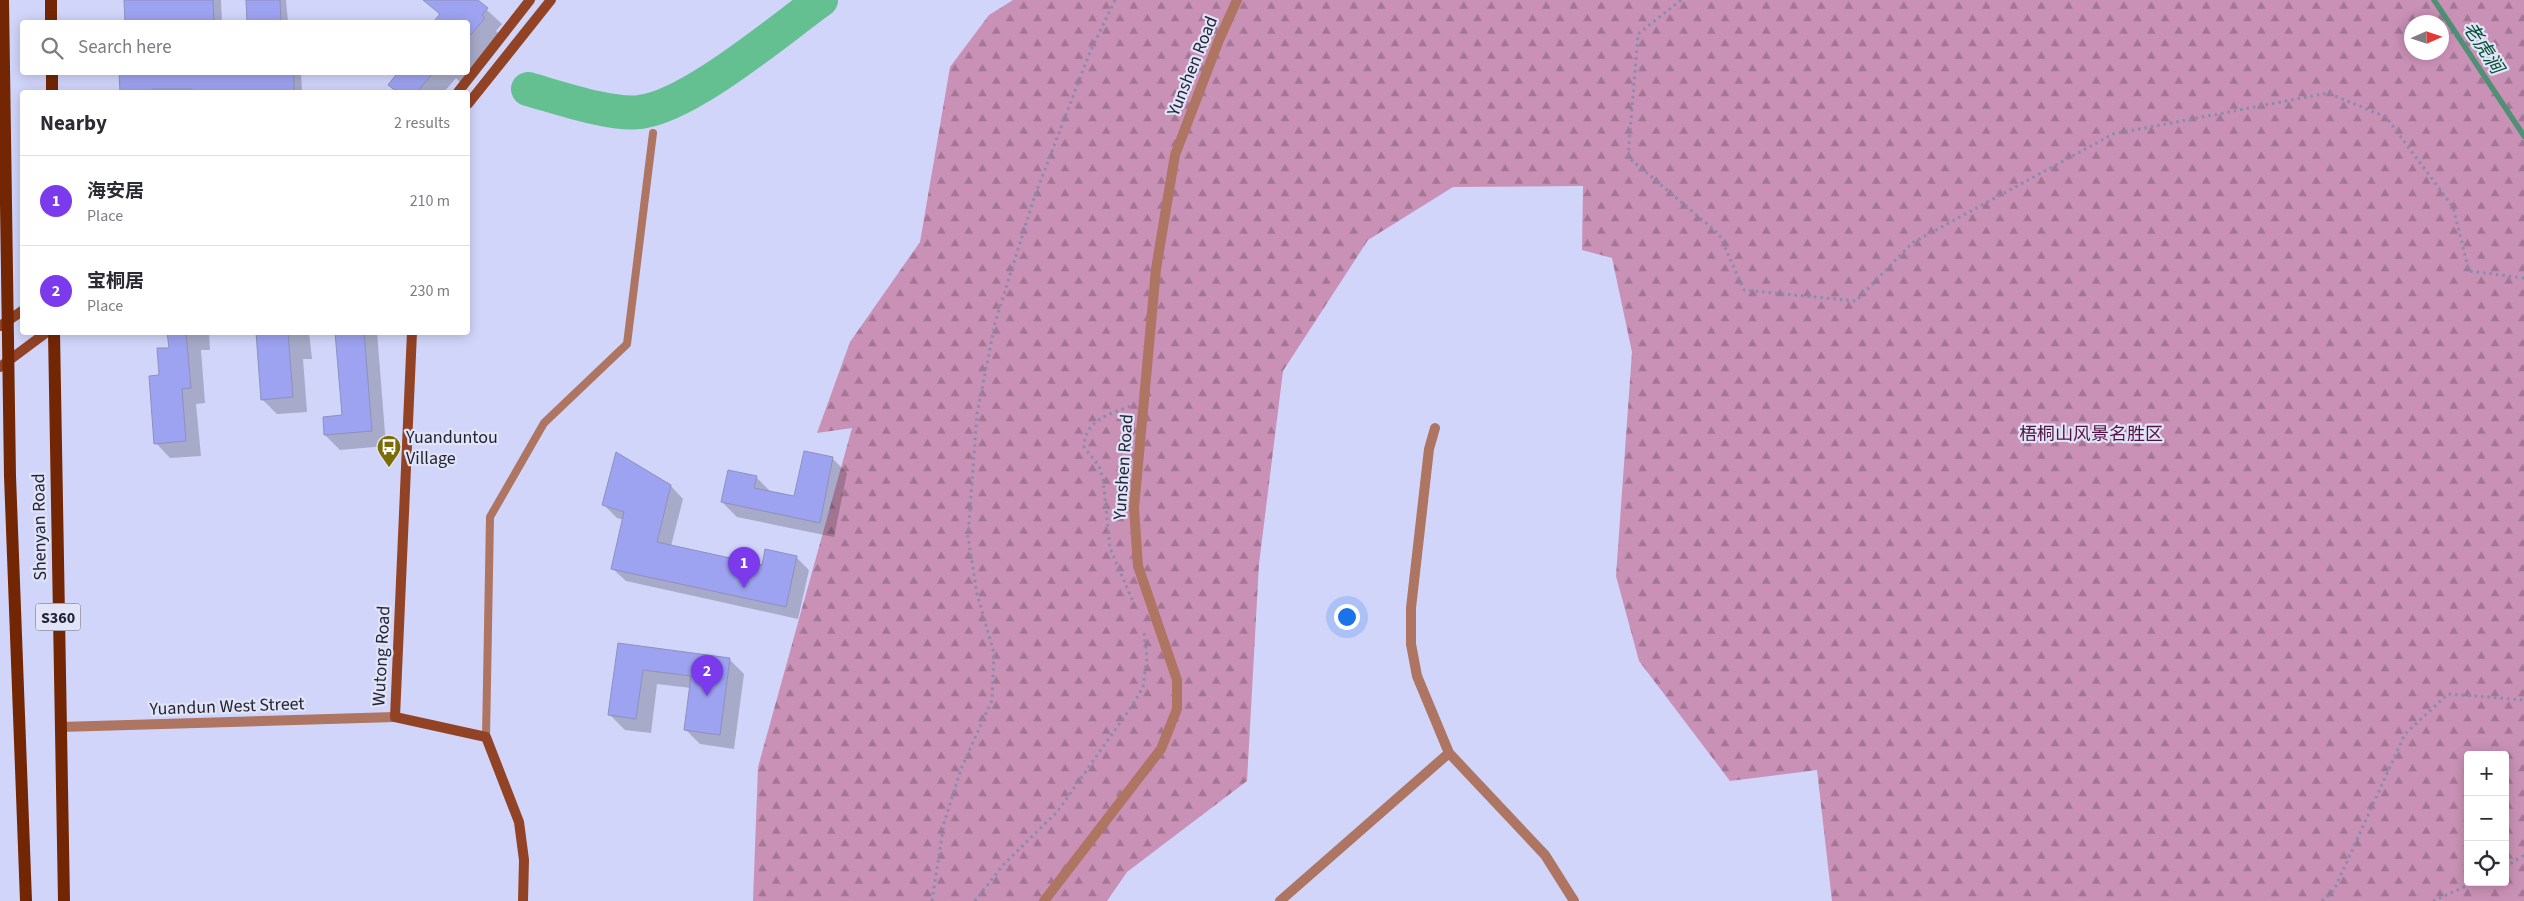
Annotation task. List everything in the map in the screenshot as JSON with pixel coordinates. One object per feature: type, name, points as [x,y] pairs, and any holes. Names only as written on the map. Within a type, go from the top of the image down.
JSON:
[{"type":"main road","name":"S360","points":[[3,0],[4,364]]},
{"type":"main road","points":[[51,0],[51,20]]},
{"type":"main road","points":[[52,75],[52,90]]},
{"type":"main road","name":"Shenyan Road","points":[[54,335],[64,901]]},
{"type":"main road","name":"Shenyan Road","points":[[4,364],[26,901]]},
{"type":"main road","points":[[0,501],[12,536]]},
{"type":"street","points":[[460,90],[530,0]]},
{"type":"street","points":[[470,101],[551,0]]},
{"type":"street","name":"Yunshen Road","points":[[1044,901],[1161,749],[1177,709],[1177,680],[1138,566],[1134,508],[1156,269],[1175,155],[1219,40],[1237,0]]},
{"type":"street","points":[[4,323],[20,312]]},
{"type":"street","points":[[4,364],[43,335]]},
{"type":"street","name":"Wutong Road","points":[[412,335],[395,717],[486,737]]},
{"type":"street","points":[[1435,428],[1429,449],[1410,608],[1411,644],[1417,676],[1449,753],[1545,856],[1574,901]]},
{"type":"street","name":"Yuandun West Street","points":[[60,727],[395,717]]},
{"type":"street","points":[[486,737],[519,822],[524,860],[523,901]]},
{"type":"street","points":[[1280,901],[1449,753]]},
{"type":"lane","points":[[486,737],[490,518],[544,423],[627,344],[652,133]]},
{"type":"path","points":[[932,901],[944,823],[961,770],[992,700],[994,654],[977,594],[968,537],[977,414],[993,332],[1034,198],[1090,52],[1115,0]]},
{"type":"path","points":[[1681,0],[1638,34],[1628,157],[1719,234],[1744,290],[1856,301],[1912,243],[2113,134],[2328,93],[2386,117],[2453,207],[2469,271],[2524,278]]},
{"type":"path","points":[[1135,607],[1110,548],[1100,466],[1084,446],[1084,436],[1095,420],[1144,400]]},
{"type":"path","points":[[976,901],[1003,865],[1056,812],[1132,706],[1143,687],[1147,657],[1144,631]]},
{"type":"path","points":[[2322,901],[2334,890],[2405,734],[2448,694],[2524,700]]},
{"type":"path","points":[[2509,864],[2524,855]]},
{"type":"path","points":[[2433,901],[2466,886]]},
{"type":"green space","name":"梧桐山风景名胜区","points":[[1013,0],[2524,0],[2524,901],[1832,901],[1817,770],[1730,781],[1639,661],[1616,576],[1632,352],[1612,258],[1582,250],[1583,186],[1453,187],[1368,240],[1283,371],[1259,564],[1247,781],[1127,872],[1107,901],[753,901],[758,767],[852,428],[817,433],[850,342],[920,242],[950,67],[989,15]]},
{"type":"building","points":[[124,0],[213,0],[214,20],[125,20]]},
{"type":"building","points":[[246,0],[280,0],[281,20],[247,20]]},
{"type":"building","points":[[423,0],[478,0],[488,8],[482,15],[485,18],[470,36],[470,20],[435,20],[440,14]]},
{"type":"building","points":[[119,75],[294,75],[294,90],[120,90]]},
{"type":"building","points":[[396,75],[431,75],[419,90],[394,90],[388,85]]},
{"type":"building","points":[[167,335],[186,335],[191,388],[182,389],[186,441],[154,444],[149,376],[159,375],[157,348],[169,348]]},
{"type":"building","points":[[256,335],[288,335],[293,397],[261,400]]},
{"type":"building","points":[[335,335],[364,335],[372,431],[324,435],[323,417],[342,415]]},
{"type":"building","points":[[804,451],[833,457],[820,523],[721,502],[728,470],[757,476],[754,488],[794,496]]},
{"type":"building","points":[[616,452],[671,485],[657,542],[762,565],[765,549],[797,556],[786,607],[611,569],[624,512],[602,505]]},
{"type":"building","points":[[618,643],[730,658],[720,735],[684,730],[691,676],[643,670],[636,719],[608,715]]},
{"type":"waterway","points":[[528,89],[600,109],[640,112],[660,107],[708,82],[821,0]]},
{"type":"waterway","name":"老虎涧","points":[[2434,0],[2524,136]]},
{"type":"place","name":"Yuanduntou Village","points":[[389,468]]},
{"type":"place","name":"海安居","points":[[744,588]]},
{"type":"place","name":"宝桐居","points":[[707,696]]}]
